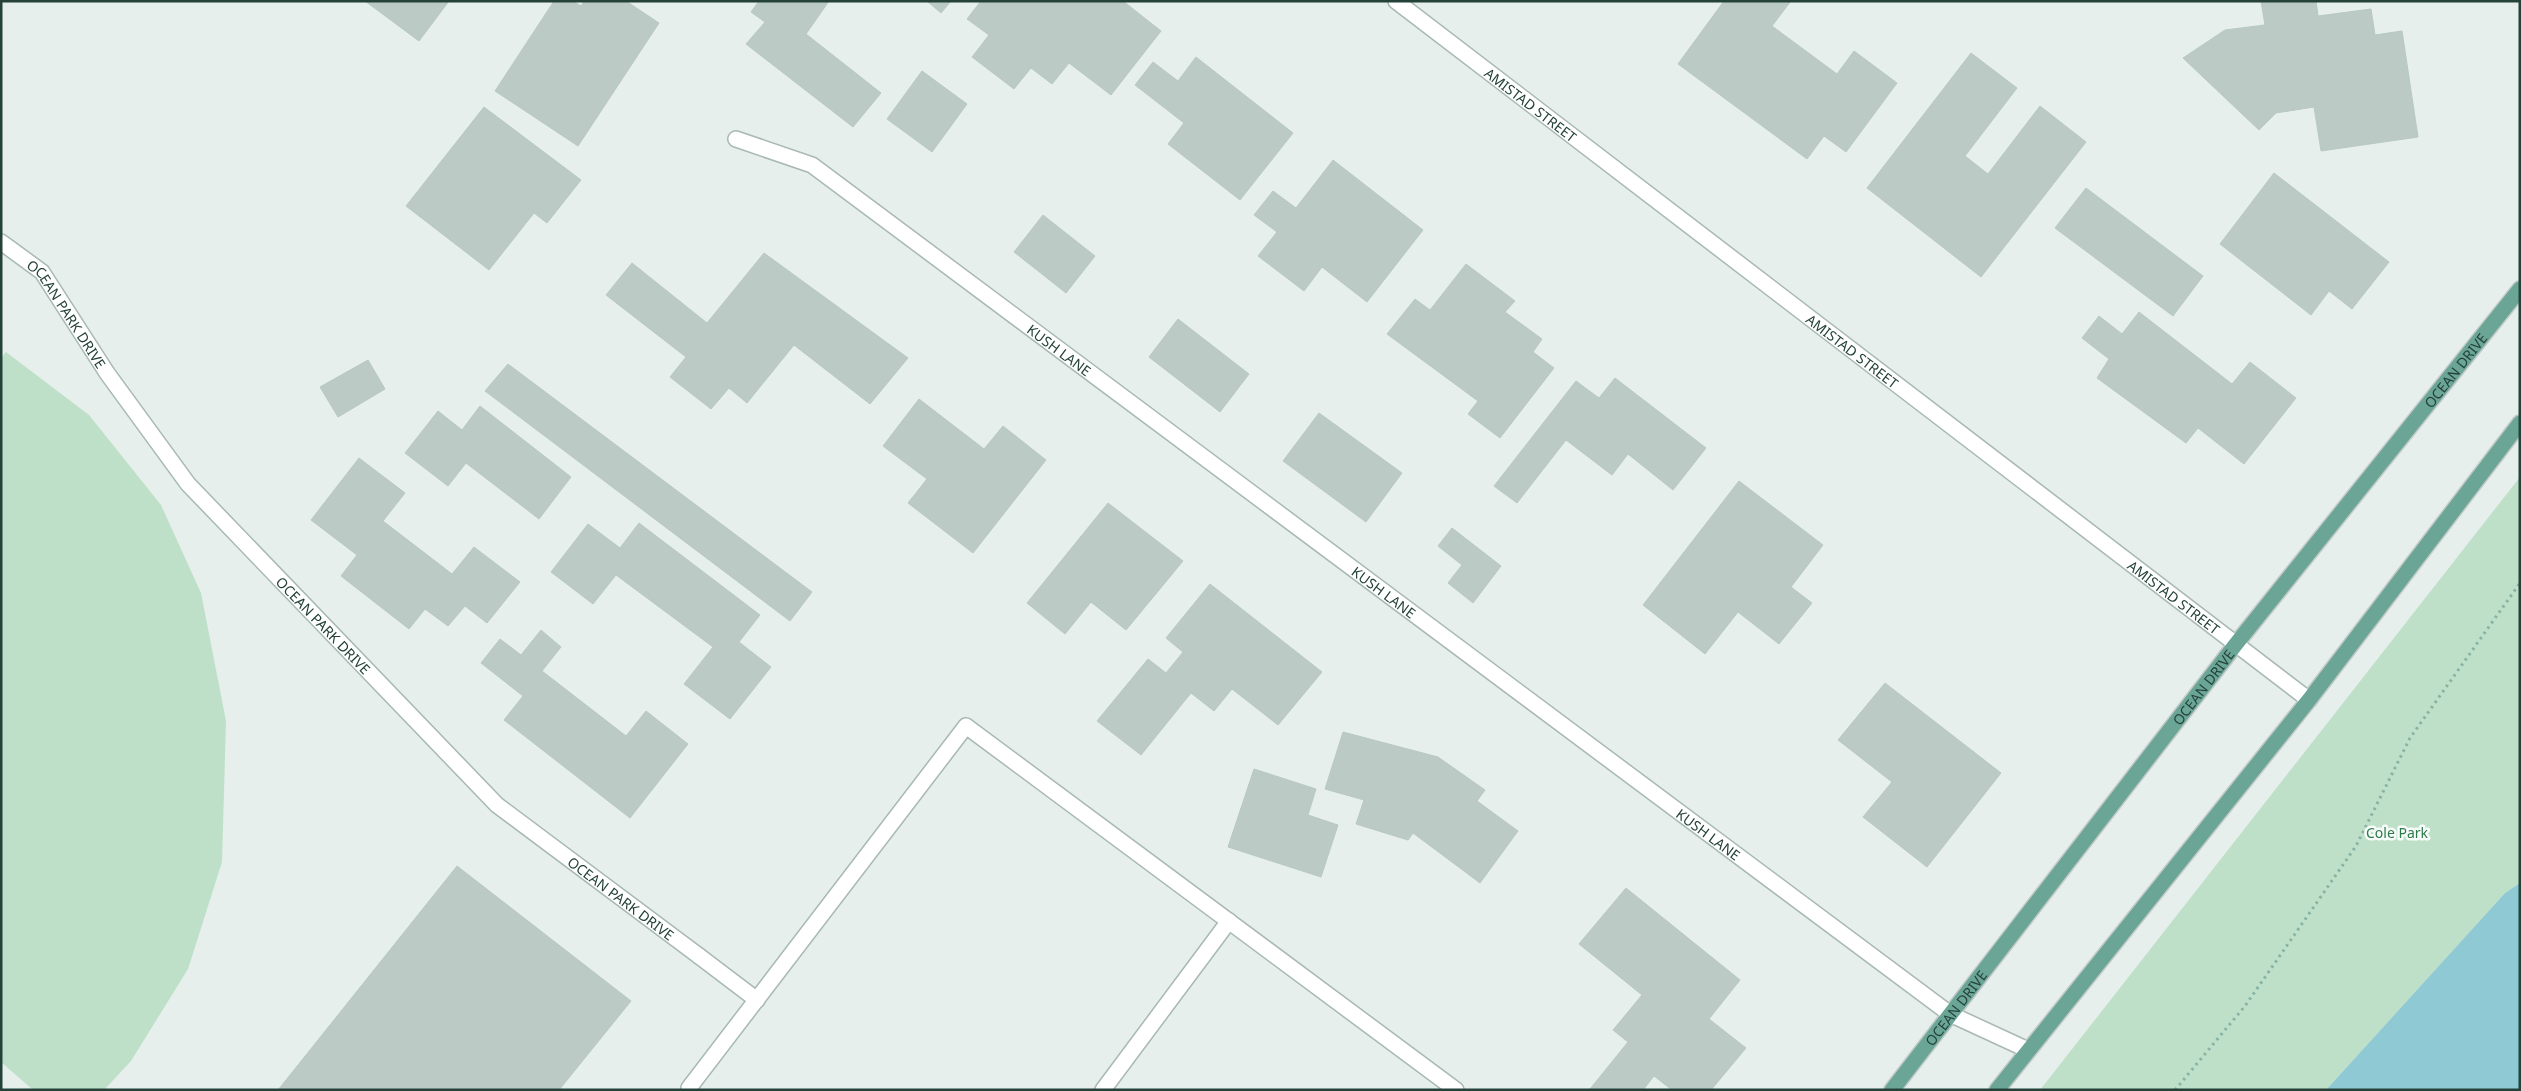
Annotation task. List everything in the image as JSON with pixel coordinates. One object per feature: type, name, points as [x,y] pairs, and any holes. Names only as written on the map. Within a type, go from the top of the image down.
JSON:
[{"type":"main road","name":"OCEAN DRIVE","points":[[1892,1090],[2236,644],[2520,289]]},
{"type":"main road","points":[[1997,1090],[2308,700],[2520,423]]},
{"type":"street","name":"AMISTAD STREET","points":[[1396,1],[2308,700]]},
{"type":"street","name":"KUSH LANE","points":[[736,139],[812,165],[1950,1014],[2028,1050]]},
{"type":"street","name":"OCEAN PARK DRIVE","points":[[1,242],[42,272],[107,373],[188,484],[497,805],[757,1000]]},
{"type":"street","points":[[691,1090],[689,1088],[966,726],[1456,1090]]},
{"type":"street","points":[[1103,1090],[1229,921]]},
{"type":"path","points":[[2175,1090],[2245,1006],[2356,846],[2410,738],[2520,583]]},
{"type":"green space","points":[[6,352],[89,415],[161,505],[201,593],[226,721],[222,862],[188,969],[131,1061],[104,1090],[33,1090],[1,1062],[1,358]]},
{"type":"green space","name":"Cole Park","points":[[2520,477],[2520,883],[2505,893],[2326,1090],[2040,1090]]},
{"type":"water","points":[[2520,883],[2520,1090],[2326,1090],[2505,893]]},
{"type":"building","points":[[365,1],[449,1],[419,41]]},
{"type":"building","points":[[554,1],[573,1],[581,6],[584,1],[626,1],[659,23],[578,146],[495,91]]},
{"type":"building","points":[[759,1],[829,1],[806,34],[881,93],[853,127],[746,44],[765,22],[751,12]]},
{"type":"building","points":[[927,1],[951,1],[941,13]]},
{"type":"building","points":[[981,1],[1123,1],[1161,31],[1111,95],[1069,63],[1052,84],[1031,68],[1014,89],[972,57],[989,35],[967,19]]},
{"type":"building","points":[[1724,1],[1791,1],[1772,26],[1837,74],[1854,51],[1897,83],[1846,152],[1824,136],[1807,159],[1678,64]]},
{"type":"building","points":[[2261,1],[2316,1],[2318,16],[2371,9],[2375,35],[2402,31],[2418,137],[2321,151],[2314,107],[2276,113],[2259,130],[2183,58],[2225,30],[2265,25]]},
{"type":"building","points":[[1971,53],[2017,88],[1965,156],[1988,174],[2040,106],[2086,142],[1981,277],[1867,188]]},
{"type":"building","points":[[1196,57],[1293,133],[1240,200],[1168,144],[1184,123],[1135,85],[1153,62],[1178,81]]},
{"type":"building","points":[[922,71],[967,104],[932,152],[887,119]]},
{"type":"building","points":[[484,107],[581,180],[547,223],[534,213],[489,270],[406,206]]},
{"type":"building","points":[[1333,160],[1423,230],[1367,302],[1322,267],[1304,291],[1258,256],[1277,232],[1254,215],[1273,191],[1296,208]]},
{"type":"building","points":[[2274,173],[2389,262],[2352,309],[2329,291],[2311,315],[2220,244]]},
{"type":"building","points":[[2086,188],[2203,276],[2173,316],[2055,228]]},
{"type":"building","points":[[1043,215],[1095,256],[1066,293],[1014,252]]},
{"type":"building","points":[[764,253],[908,358],[870,404],[794,345],[747,403],[729,388],[711,409],[670,377],[686,357],[606,295],[632,263],[707,323]]},
{"type":"building","points":[[1466,264],[1515,301],[1505,312],[1542,339],[1533,352],[1554,368],[1500,438],[1468,414],[1478,401],[1387,334],[1415,299],[1430,310]]},
{"type":"building","points":[[2139,312],[2232,384],[2250,362],[2296,398],[2244,464],[2198,428],[2186,443],[2097,378],[2109,359],[2082,338],[2099,316],[2122,334]]},
{"type":"building","points":[[1178,319],[1249,374],[1220,412],[1149,357]]},
{"type":"building","points":[[368,360],[385,389],[338,417],[320,387]]},
{"type":"building","points":[[508,364],[812,592],[790,621],[485,391]]},
{"type":"building","points":[[1615,378],[1706,448],[1673,490],[1628,454],[1612,475],[1566,440],[1517,503],[1494,486],[1576,381],[1599,398]]},
{"type":"building","points":[[919,399],[984,449],[1003,426],[1046,460],[973,553],[908,503],[927,479],[883,446]]},
{"type":"building","points":[[480,406],[571,477],[539,519],[466,463],[448,486],[405,453],[438,411],[462,430]]},
{"type":"building","points":[[1319,413],[1402,473],[1366,522],[1283,461]]},
{"type":"building","points":[[359,458],[405,493],[383,521],[452,574],[474,547],[520,582],[487,623],[465,606],[448,626],[425,609],[409,629],[341,576],[357,555],[311,520]]},
{"type":"building","points":[[1739,481],[1823,545],[1791,587],[1812,603],[1779,644],[1738,612],[1705,654],[1643,605]]},
{"type":"building","points":[[1108,503],[1183,561],[1126,630],[1091,602],[1065,634],[1027,603]]},
{"type":"building","points":[[639,523],[760,615],[739,642],[771,667],[730,719],[684,684],[713,647],[616,575],[593,604],[551,572],[588,524],[620,548]]},
{"type":"building","points":[[1452,528],[1501,566],[1473,603],[1448,583],[1462,565],[1438,546]]},
{"type":"building","points":[[1210,584],[1322,672],[1278,725],[1232,689],[1214,711],[1191,693],[1141,755],[1097,721],[1148,659],[1166,673],[1183,652],[1166,638]]},
{"type":"building","points":[[541,630],[561,647],[542,671],[626,736],[646,711],[688,744],[630,818],[504,720],[523,696],[481,663],[500,639],[521,655]]},
{"type":"building","points":[[1885,683],[2001,773],[1927,867],[1863,817],[1892,782],[1838,740]]},
{"type":"building","points":[[1343,732],[1438,757],[1485,790],[1477,801],[1518,831],[1480,883],[1413,833],[1408,840],[1356,824],[1364,800],[1325,789]]},
{"type":"building","points":[[1254,769],[1316,789],[1308,815],[1338,825],[1321,877],[1228,847]]},
{"type":"building","points":[[457,866],[631,1001],[559,1090],[278,1090]]},
{"type":"building","points":[[1626,888],[1740,980],[1709,1019],[1746,1048],[1711,1090],[1672,1090],[1654,1076],[1643,1090],[1590,1089],[1628,1042],[1613,1030],[1642,995],[1579,944]]}]
